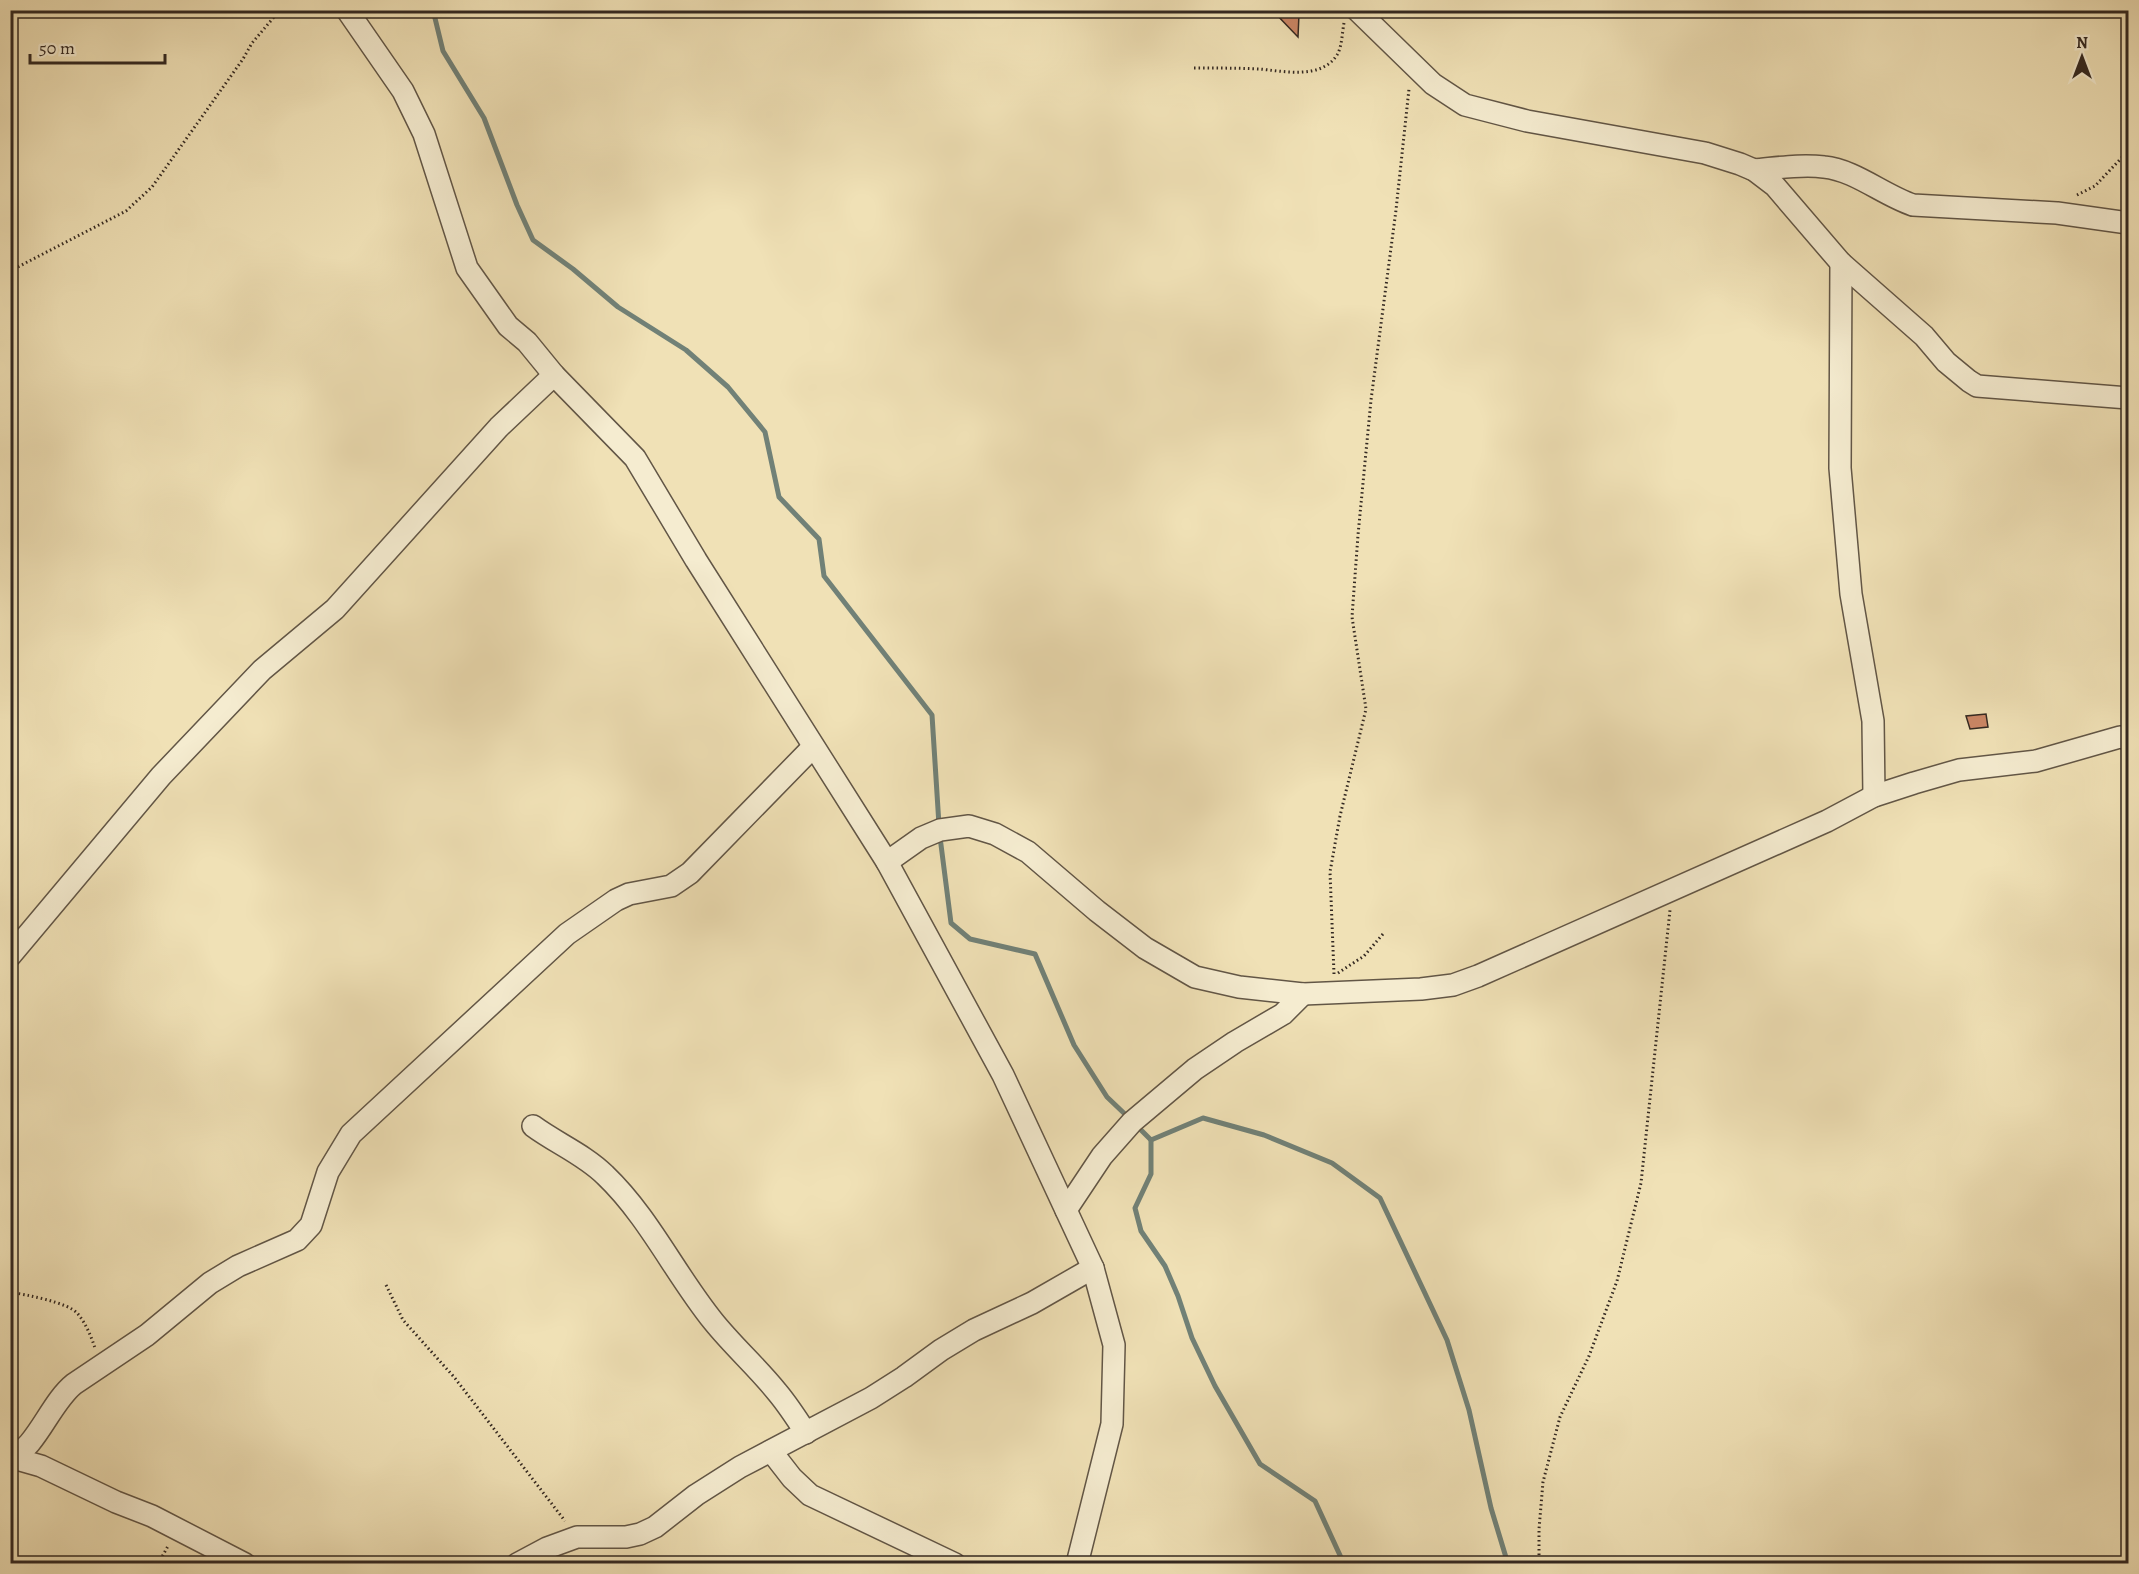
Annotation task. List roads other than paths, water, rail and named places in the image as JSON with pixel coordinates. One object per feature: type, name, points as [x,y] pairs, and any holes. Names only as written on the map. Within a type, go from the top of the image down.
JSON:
[{"type":"street","points":[[347,10],[403,91],[424,134],[467,268],[507,326],[527,342],[554,375],[635,458],[886,862],[1003,1074],[1093,1268],[1114,1345],[1112,1424],[1077,1563]]},
{"type":"street","points":[[1351,16],[1412,63],[1433,84],[1465,105],[1527,121],[1705,153],[1754,170],[1775,186],[1841,263],[1924,336],[1946,362],[1977,386],[2128,398]]},
{"type":"street","points":[[1754,170],[1790,166],[1825,166],[1848,174],[1897,200],[1913,205],[2057,213],[2128,223]]},
{"type":"street","points":[[1841,263],[1840,468],[1851,594],[1873,721],[1874,796]]},
{"type":"street","points":[[10,956],[161,776],[262,670],[334,609],[499,427],[554,375]]},
{"type":"street","points":[[886,862],[921,838],[940,830],[969,826],[995,834],[1029,852],[1097,912],[1145,948],[1196,977],[1239,987],[1303,994],[1421,989],[1453,985],[1478,976],[1827,821],[1874,796],[1959,770],[2036,761],[2121,737],[2128,739]]},
{"type":"street","points":[[12,1458],[32,1442],[64,1393],[147,1335],[210,1283],[238,1266],[297,1240],[311,1225],[328,1172],[351,1134],[567,934],[616,900],[629,894],[671,886],[690,873],[813,747]]},
{"type":"street","points":[[1066,1210],[1102,1156],[1139,1115],[1195,1069],[1282,1014],[1303,994]]},
{"type":"street","points":[[533,1126],[590,1163],[616,1186],[667,1252],[712,1320],[734,1347],[777,1391],[806,1433]]},
{"type":"street","points":[[517,1563],[547,1548],[577,1537],[626,1537],[655,1527],[696,1495],[740,1467],[871,1398],[940,1350],[974,1330],[1032,1303],[1093,1268]]},
{"type":"street","points":[[771,1451],[792,1478],[810,1495],[881,1531],[955,1563]]},
{"type":"street","points":[[12,1458],[41,1466],[116,1502],[152,1516],[245,1563]]},
{"type":"waterway","points":[[433,10],[443,51],[484,118],[517,205],[533,240],[573,269],[618,307],[686,350],[728,387],[765,432],[779,497],[819,539],[824,576],[932,715],[939,825]]},
{"type":"waterway","points":[[940,837],[951,923],[970,939],[1035,954],[1074,1045],[1107,1097],[1128,1117]]},
{"type":"waterway","points":[[1137,1126],[1151,1140],[1203,1118],[1264,1135],[1332,1163],[1380,1198],[1447,1340],[1469,1410],[1491,1508],[1508,1564]]},
{"type":"waterway","points":[[1151,1140],[1151,1174],[1135,1208],[1141,1231],[1165,1266],[1192,1338],[1215,1386],[1260,1464],[1315,1501],[1344,1564]]}]
